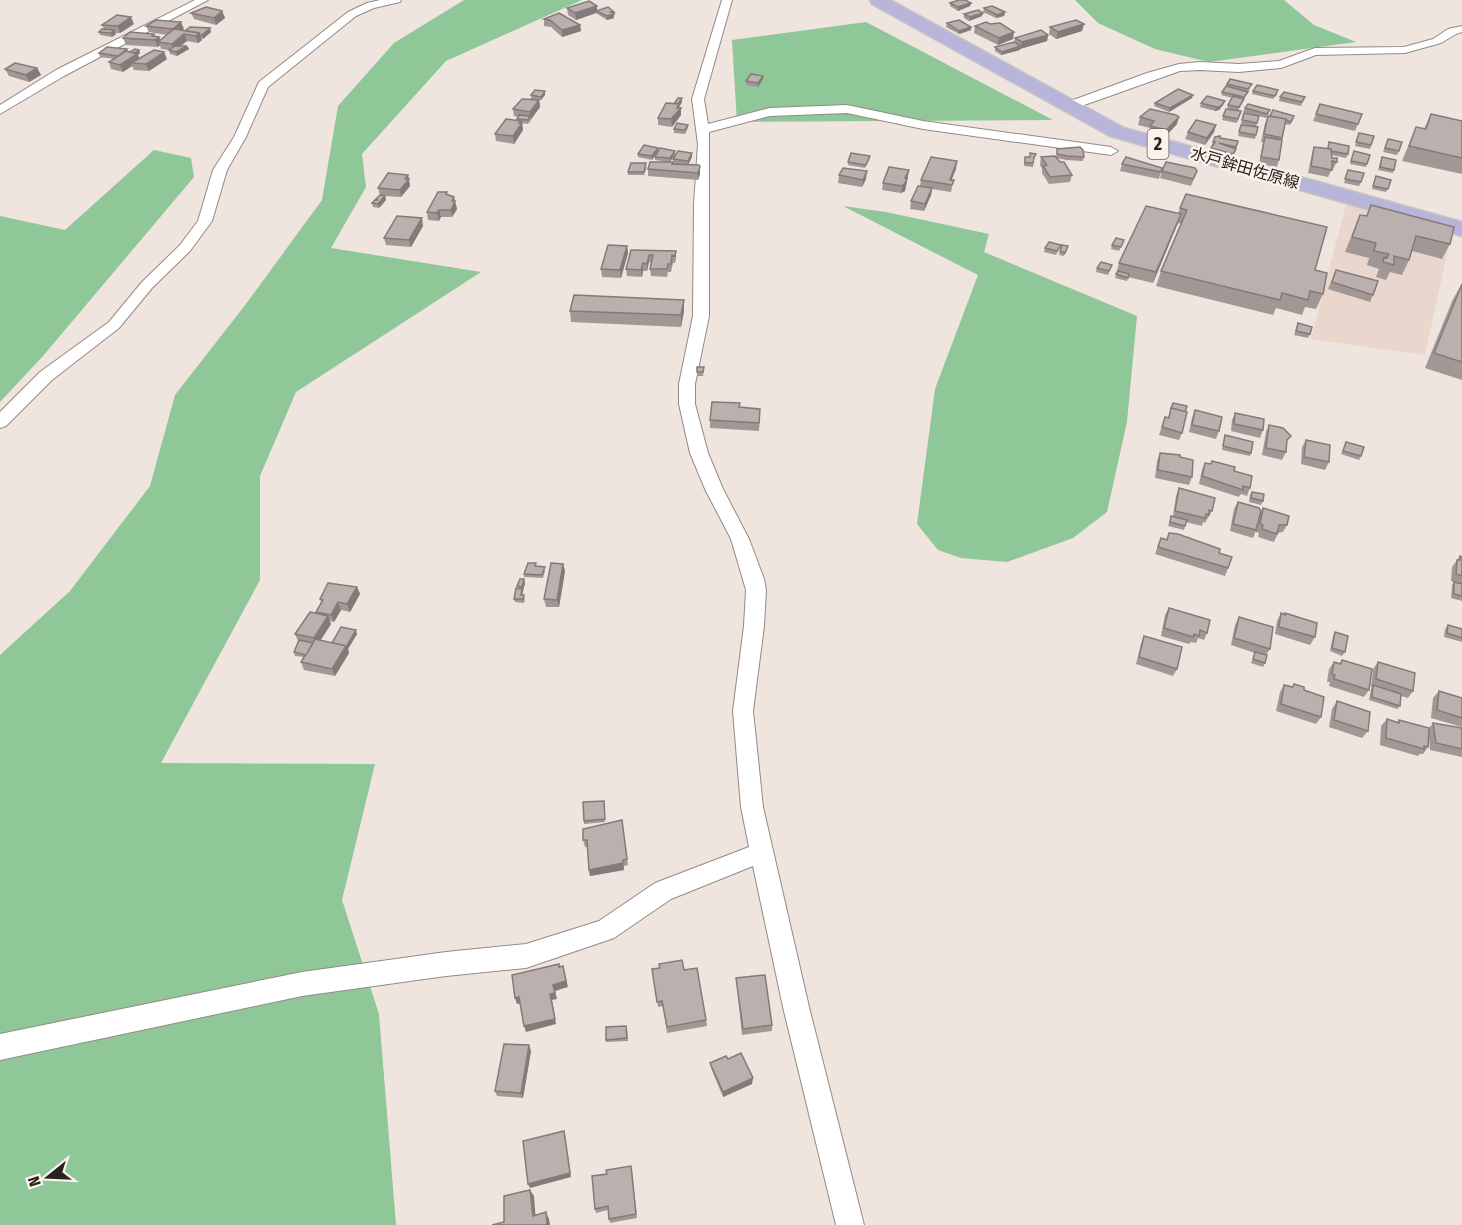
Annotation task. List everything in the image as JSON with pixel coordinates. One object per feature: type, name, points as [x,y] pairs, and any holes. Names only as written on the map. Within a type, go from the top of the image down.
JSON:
[{"type":"main road","name":"水戸鉾田佐原線","points":[[878,0],[1098,123],[1132,136],[1462,229]]},
{"type":"street","points":[[0,110],[60,73],[203,0]]},
{"type":"street","points":[[0,422],[46,376],[114,325],[147,285],[185,248],[205,221],[220,170],[240,137],[263,85],[352,14],[371,5],[396,0]]},
{"type":"street","points":[[727,0],[698,99],[704,129],[700,316],[687,384],[687,404],[699,453],[714,489],[740,539],[756,590],[754,626],[743,711],[743,734],[752,807],[760,853],[850,1225]]},
{"type":"street","points":[[1069,106],[1179,68],[1200,66],[1239,68],[1281,64],[1315,51],[1405,50],[1437,41],[1452,31],[1462,29]]},
{"type":"street","points":[[704,129],[770,112],[847,109],[923,125],[1112,151]]},
{"type":"street","points":[[0,1047],[302,984],[446,964],[526,956],[606,930],[663,891],[760,853]]},
{"type":"shaded area","points":[[1347,201],[1452,231],[1425,355],[1311,339]]},
{"type":"green space","points":[[464,0],[582,0],[446,61],[362,154],[366,187],[331,248],[481,272],[296,392],[260,476],[260,580],[161,763],[375,764],[342,900],[379,1014],[396,1225],[0,1225],[0,655],[70,591],[150,486],[175,395],[246,304],[322,200],[338,106],[394,43]]},
{"type":"green space","points":[[1075,0],[1284,0],[1314,25],[1356,42],[1209,62],[1155,49],[1098,23]]},
{"type":"green space","points":[[866,22],[1053,120],[737,122],[732,40]]},
{"type":"green space","points":[[154,150],[191,158],[194,177],[43,356],[0,402],[0,216],[65,230]]},
{"type":"green space","points":[[843,206],[886,212],[989,234],[984,252],[1137,316],[1127,422],[1107,512],[1073,538],[1007,562],[961,558],[938,550],[917,524],[935,389],[978,275]]},
{"type":"building","points":[[959,0],[971,3],[958,7],[950,3]]},
{"type":"building","points":[[589,1],[597,6],[575,13],[567,8]]},
{"type":"building","points":[[992,6],[1005,12],[997,15],[984,8]]},
{"type":"building","points":[[206,7],[222,11],[214,18],[191,13]]},
{"type":"building","points":[[608,7],[614,14],[607,16],[596,11]]},
{"type":"building","points":[[978,10],[983,13],[970,17],[964,14]]},
{"type":"building","points":[[559,13],[580,25],[562,30],[550,20],[544,19]]},
{"type":"building","points":[[117,15],[131,17],[118,26],[102,25]]},
{"type":"building","points":[[156,20],[181,22],[173,29],[146,26]]},
{"type":"building","points":[[959,20],[971,27],[959,31],[947,23]]},
{"type":"building","points":[[1076,20],[1084,24],[1058,32],[1050,27]]},
{"type":"building","points":[[986,22],[1000,23],[1014,32],[999,38],[975,26]]},
{"type":"building","points":[[190,27],[210,28],[200,35],[185,31]]},
{"type":"building","points":[[102,29],[114,30],[111,33],[99,32]]},
{"type":"building","points":[[174,29],[199,33],[196,36],[184,34],[172,44],[158,42]]},
{"type":"building","points":[[1041,30],[1048,35],[1022,42],[1015,38]]},
{"type":"building","points":[[130,32],[154,34],[152,36],[159,37],[155,40],[123,38]]},
{"type":"building","points":[[1014,42],[1020,46],[1002,52],[995,47]]},
{"type":"building","points":[[175,46],[187,46],[176,52],[169,50]]},
{"type":"building","points":[[107,47],[127,49],[118,56],[99,53]]},
{"type":"building","points":[[154,50],[164,52],[146,64],[131,63]]},
{"type":"building","points":[[126,51],[137,54],[120,65],[109,62]]},
{"type":"building","points":[[15,63],[37,68],[26,75],[5,69]]},
{"type":"building","points":[[751,74],[763,76],[758,83],[746,81]]},
{"type":"building","points":[[1230,79],[1252,84],[1248,89],[1227,84]]},
{"type":"building","points":[[1257,85],[1278,90],[1275,96],[1253,91]]},
{"type":"building","points":[[1226,86],[1248,92],[1244,97],[1222,92]]},
{"type":"building","points":[[1178,89],[1193,95],[1170,108],[1155,103]]},
{"type":"building","points":[[535,90],[545,91],[541,97],[531,95]]},
{"type":"building","points":[[1284,92],[1305,97],[1302,102],[1280,97]]},
{"type":"building","points":[[1207,96],[1225,101],[1220,107],[1201,103]]},
{"type":"building","points":[[1233,96],[1244,99],[1239,107],[1228,105]]},
{"type":"building","points":[[678,98],[682,98],[678,104],[674,104]]},
{"type":"building","points":[[522,99],[539,100],[530,112],[513,109]]},
{"type":"building","points":[[666,103],[679,104],[677,108],[681,108],[671,119],[658,118]]},
{"type":"building","points":[[1248,104],[1270,110],[1267,114],[1245,108]]},
{"type":"building","points":[[1320,104],[1362,114],[1358,124],[1316,114]]},
{"type":"building","points":[[1150,109],[1179,117],[1166,130],[1150,126],[1154,121],[1140,117]]},
{"type":"building","points":[[1226,109],[1241,111],[1238,119],[1223,116]]},
{"type":"building","points":[[1273,110],[1294,116],[1291,122],[1270,116]]},
{"type":"building","points":[[1244,113],[1259,116],[1257,123],[1242,120]]},
{"type":"building","points":[[1431,114],[1462,121],[1462,158],[1409,146],[1416,127],[1426,129]]},
{"type":"building","points":[[519,115],[530,116],[528,120],[517,119]]},
{"type":"building","points":[[1268,116],[1286,119],[1282,138],[1264,134]]},
{"type":"building","points":[[506,119],[522,123],[513,136],[495,134]]},
{"type":"building","points":[[1196,120],[1216,125],[1207,138],[1188,132]]},
{"type":"building","points":[[677,123],[688,125],[685,130],[674,129]]},
{"type":"building","points":[[1241,125],[1258,127],[1256,135],[1239,132]]},
{"type":"building","points":[[1359,133],[1374,136],[1371,145],[1356,142]]},
{"type":"building","points":[[1220,136],[1220,138],[1238,141],[1236,147],[1219,143],[1236,149],[1233,154],[1211,148],[1215,137]]},
{"type":"building","points":[[1265,137],[1282,140],[1279,160],[1261,157]]},
{"type":"building","points":[[1388,139],[1402,142],[1399,151],[1385,148]]},
{"type":"building","points":[[1329,142],[1349,146],[1348,154],[1331,151],[1328,149]]},
{"type":"building","points":[[644,145],[658,148],[652,156],[638,154]]},
{"type":"building","points":[[1080,147],[1084,157],[1057,154],[1057,149]]},
{"type":"building","points":[[1314,147],[1331,149],[1332,158],[1337,158],[1337,162],[1332,161],[1332,170],[1311,166]]},
{"type":"building","points":[[660,148],[675,151],[670,158],[655,157]]},
{"type":"building","points":[[678,151],[692,153],[688,161],[673,159]]},
{"type":"building","points":[[1354,151],[1370,155],[1367,164],[1351,161]]},
{"type":"building","points":[[851,153],[870,156],[866,165],[848,162]]},
{"type":"building","points":[[1030,153],[1036,154],[1033,163],[1025,163],[1025,157],[1030,157]]},
{"type":"building","points":[[1055,156],[1060,162],[1064,162],[1072,175],[1050,177],[1043,166],[1047,165],[1041,157]]},
{"type":"building","points":[[931,157],[957,161],[950,180],[954,180],[952,185],[921,180]]},
{"type":"building","points":[[1126,157],[1162,168],[1161,172],[1122,164]]},
{"type":"building","points":[[1382,157],[1396,160],[1394,170],[1380,167]]},
{"type":"building","points":[[650,162],[673,162],[672,164],[699,165],[700,167],[698,173],[648,169]]},
{"type":"building","points":[[1166,162],[1195,168],[1197,171],[1193,179],[1162,171]]},
{"type":"building","points":[[631,163],[646,163],[644,172],[628,172]]},
{"type":"building","points":[[889,167],[909,170],[902,186],[883,183]]},
{"type":"building","points":[[843,168],[867,171],[863,180],[839,175]]},
{"type":"building","points":[[1348,170],[1364,173],[1361,182],[1345,179]]},
{"type":"building","points":[[388,173],[408,175],[405,179],[409,179],[400,190],[378,188]]},
{"type":"building","points":[[1376,176],[1391,180],[1388,189],[1373,186]]},
{"type":"building","points":[[918,186],[932,188],[925,204],[911,201]]},
{"type":"building","points":[[438,192],[447,192],[446,194],[454,197],[452,201],[455,201],[451,210],[439,210],[437,213],[427,212]]},
{"type":"building","points":[[1186,194],[1327,227],[1315,270],[1327,273],[1323,294],[1310,291],[1308,300],[1282,293],[1280,300],[1161,271],[1187,210],[1180,208]]},
{"type":"building","points":[[380,195],[385,196],[378,204],[372,203],[378,200],[376,199]]},
{"type":"building","points":[[1371,205],[1454,227],[1450,244],[1416,236],[1409,260],[1394,256],[1394,265],[1383,262],[1384,257],[1387,258],[1389,254],[1374,251],[1376,243],[1352,237],[1360,215],[1367,216]]},
{"type":"building","points":[[1146,206],[1181,214],[1156,272],[1119,263]]},
{"type":"building","points":[[397,216],[422,218],[409,240],[384,238]]},
{"type":"building","points":[[1116,238],[1124,240],[1121,247],[1112,245]]},
{"type":"building","points":[[1049,242],[1061,245],[1057,251],[1045,248]]},
{"type":"building","points":[[608,245],[627,246],[620,270],[601,269]]},
{"type":"building","points":[[1062,245],[1068,246],[1065,253],[1060,251]]},
{"type":"building","points":[[631,250],[676,251],[667,269],[650,269],[653,255],[649,255],[647,264],[643,263],[641,270],[626,269]]},
{"type":"building","points":[[1101,262],[1112,265],[1109,271],[1097,268]]},
{"type":"building","points":[[1336,270],[1378,281],[1373,295],[1332,282]]},
{"type":"building","points":[[1118,271],[1129,274],[1128,278],[1116,274]]},
{"type":"building","points":[[1462,284],[1462,362],[1434,353]]},
{"type":"building","points":[[574,295],[684,300],[681,315],[570,311]]},
{"type":"building","points":[[1298,323],[1312,327],[1310,334],[1296,331]]},
{"type":"building","points":[[697,367],[704,367],[703,372],[697,372]]},
{"type":"building","points":[[712,402],[740,403],[739,407],[760,409],[759,423],[710,420]]},
{"type":"building","points":[[1173,403],[1187,406],[1185,412],[1171,408]]},
{"type":"building","points":[[1171,408],[1187,412],[1182,433],[1162,427],[1165,417],[1169,418]]},
{"type":"building","points":[[1195,410],[1222,417],[1219,431],[1192,425]]},
{"type":"building","points":[[1235,413],[1264,419],[1263,430],[1234,424]]},
{"type":"building","points":[[1269,425],[1283,428],[1291,436],[1287,440],[1286,452],[1266,448]]},
{"type":"building","points":[[1225,435],[1253,442],[1251,453],[1223,446]]},
{"type":"building","points":[[1306,440],[1330,445],[1329,462],[1304,457]]},
{"type":"building","points":[[1346,442],[1364,447],[1361,456],[1343,451]]},
{"type":"building","points":[[1160,453],[1180,455],[1180,457],[1193,460],[1192,477],[1158,470]]},
{"type":"building","points":[[1212,461],[1235,467],[1234,471],[1252,476],[1250,488],[1243,486],[1243,490],[1202,476],[1205,463],[1211,464]]},
{"type":"building","points":[[1179,488],[1215,498],[1209,515],[1206,514],[1205,518],[1175,511]]},
{"type":"building","points":[[1252,492],[1264,494],[1263,501],[1251,498]]},
{"type":"building","points":[[1238,502],[1259,508],[1261,511],[1256,530],[1233,524]]},
{"type":"building","points":[[1263,508],[1289,516],[1287,525],[1279,525],[1277,534],[1262,529],[1263,525],[1260,524]]},
{"type":"building","points":[[1171,516],[1187,520],[1185,526],[1170,522]]},
{"type":"building","points":[[1169,533],[1220,549],[1219,553],[1232,557],[1228,568],[1158,547],[1161,538],[1167,540]]},
{"type":"building","points":[[1460,556],[1462,557],[1462,576],[1456,574],[1457,560],[1460,560]]},
{"type":"building","points":[[528,563],[536,563],[535,566],[545,567],[542,575],[524,574]]},
{"type":"building","points":[[551,563],[563,564],[557,600],[544,599]]},
{"type":"building","points":[[520,579],[524,579],[522,587],[517,586]]},
{"type":"building","points":[[1454,582],[1462,584],[1462,596],[1454,594]]},
{"type":"building","points":[[328,583],[357,587],[347,604],[338,602],[331,615],[316,612],[323,600],[320,599]]},
{"type":"building","points":[[516,588],[522,589],[523,599],[514,599]]},
{"type":"building","points":[[1169,608],[1210,620],[1207,633],[1200,630],[1199,636],[1194,634],[1193,637],[1164,628]]},
{"type":"building","points":[[310,612],[328,616],[314,638],[295,634]]},
{"type":"building","points":[[1281,613],[1317,623],[1315,637],[1279,627]]},
{"type":"building","points":[[1239,617],[1273,627],[1270,649],[1234,638]]},
{"type":"building","points":[[1448,625],[1462,629],[1462,638],[1447,633]]},
{"type":"building","points":[[341,627],[356,630],[346,647],[332,643]]},
{"type":"building","points":[[1335,632],[1348,636],[1345,652],[1332,648]]},
{"type":"building","points":[[1144,636],[1182,647],[1177,669],[1139,657]]},
{"type":"building","points":[[315,639],[346,646],[332,669],[301,662]]},
{"type":"building","points":[[299,640],[313,643],[306,655],[294,652]]},
{"type":"building","points":[[1255,652],[1267,655],[1265,663],[1253,659]]},
{"type":"building","points":[[1342,660],[1372,669],[1369,690],[1334,679],[1335,675],[1332,674],[1334,662],[1341,664]]},
{"type":"building","points":[[1378,662],[1415,673],[1413,691],[1376,679]]},
{"type":"building","points":[[1294,684],[1324,697],[1321,717],[1281,704],[1284,685],[1293,687]]},
{"type":"building","points":[[1373,685],[1401,694],[1400,706],[1372,697]]},
{"type":"building","points":[[1439,691],[1462,698],[1462,718],[1437,710]]},
{"type":"building","points":[[1337,701],[1370,712],[1368,731],[1334,720]]},
{"type":"building","points":[[1387,719],[1429,728],[1428,747],[1424,746],[1424,749],[1386,738]]},
{"type":"building","points":[[1433,723],[1462,728],[1462,749],[1436,743]]},
{"type":"building","points":[[604,801],[605,819],[584,821],[583,802]]},
{"type":"building","points":[[622,820],[627,859],[623,860],[623,863],[589,870],[587,840],[583,840],[583,829]]},
{"type":"building","points":[[682,960],[684,970],[697,968],[706,1020],[667,1027],[662,1001],[657,1002],[652,969],[660,968],[659,964]]},
{"type":"building","points":[[559,964],[559,967],[563,966],[566,981],[553,985],[555,993],[550,994],[555,1019],[524,1026],[519,997],[515,998],[512,975]]},
{"type":"building","points":[[765,975],[772,1025],[743,1029],[736,978]]},
{"type":"building","points":[[626,1026],[627,1038],[606,1040],[606,1027]]},
{"type":"building","points":[[504,1044],[529,1045],[521,1093],[495,1091]]},
{"type":"building","points":[[741,1053],[753,1078],[723,1092],[710,1063]]},
{"type":"building","points":[[564,1131],[570,1173],[528,1184],[523,1141]]},
{"type":"building","points":[[631,1166],[636,1214],[609,1219],[608,1206],[595,1209],[592,1176],[607,1174],[606,1170]]},
{"type":"building","points":[[530,1190],[533,1216],[546,1212],[547,1225],[492,1225],[504,1222],[504,1196]]}]
